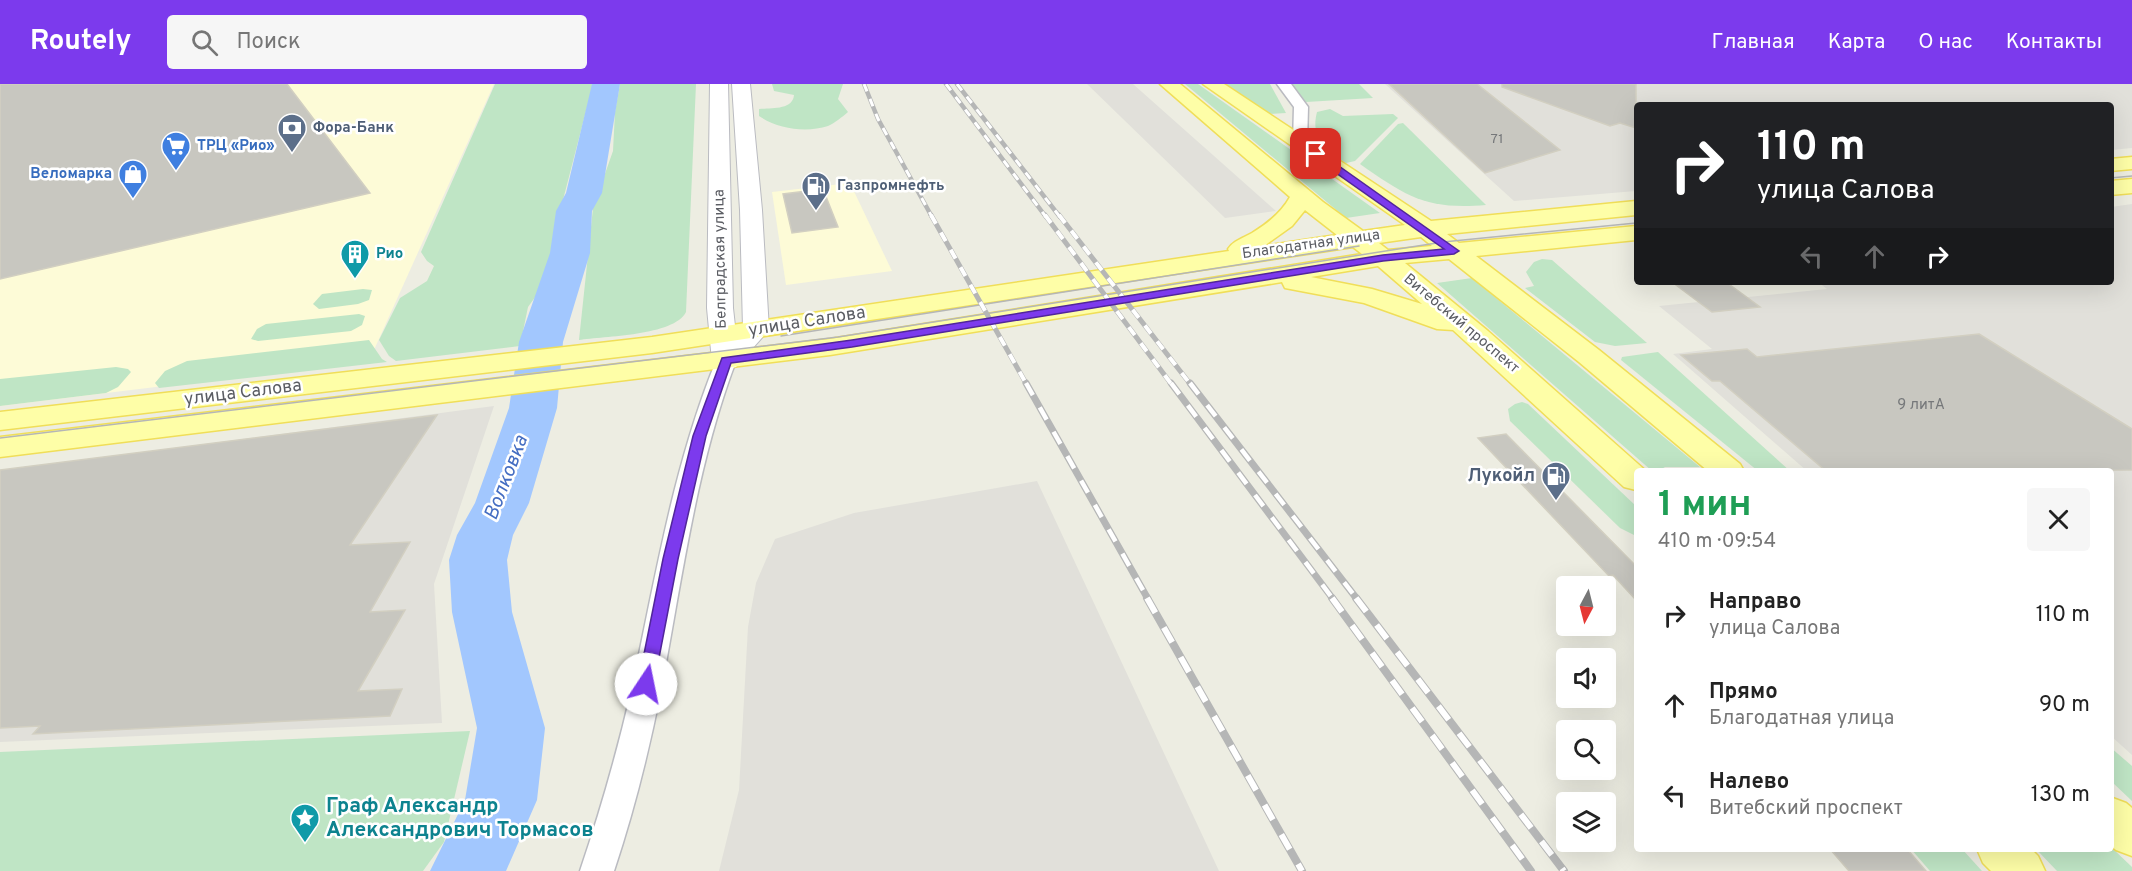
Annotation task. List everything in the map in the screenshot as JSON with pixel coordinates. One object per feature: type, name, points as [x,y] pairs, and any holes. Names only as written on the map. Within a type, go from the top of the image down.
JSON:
[{"type":"main road","name":"Витебский проспект","points":[[1169,84],[1478,337],[1634,478]]},
{"type":"main road","points":[[1212,84],[1426,229],[1561,334],[1724,468]]},
{"type":"main road","points":[[2114,165],[2132,163]]},
{"type":"main road","points":[[2114,188],[2132,186]]},
{"type":"main road","points":[[1219,258],[1259,239],[1283,224],[1296,209],[1302,195]]},
{"type":"main road","name":"Благодатная улица","points":[[1022,289],[1426,229],[1634,208]]},
{"type":"main road","name":"Благодатная улица","points":[[1043,314],[1383,258],[1634,233]]},
{"type":"main road","points":[[1248,280],[1357,292],[1405,306],[1478,337]]},
{"type":"main road","name":"улица Салова","points":[[724,348],[756,330],[1022,289]]},
{"type":"main road","name":"улица Салова","points":[[0,447],[482,377],[724,348],[830,347],[1043,314]]},
{"type":"main road","name":"улица Салова","points":[[0,421],[482,377]]},
{"type":"main road","points":[[2114,820],[2132,836]]},
{"type":"main road","points":[[2003,852],[2021,871]]},
{"type":"street","name":"Белградская улица","points":[[719,84],[724,348]]},
{"type":"street","name":"Белградская улица","points":[[741,84],[751,199],[756,330]]},
{"type":"street","points":[[1284,84],[1301,107],[1300,143]]},
{"type":"street","points":[[597,871],[622,799],[670,559],[699,436],[724,348]]},
{"type":"shaded area","points":[[0,84],[494,84],[369,361],[0,406]]},
{"type":"shaded area","points":[[1087,84],[1133,84],[1276,211],[1225,218]]},
{"type":"shaded area","points":[[1385,84],[2132,84],[2132,148],[2114,150],[2114,102],[1634,102],[1634,191],[1514,201]]},
{"type":"shaded area","points":[[850,183],[892,271],[786,285],[772,192]]},
{"type":"shaded area","points":[[2132,204],[2132,755],[2114,739],[2114,468],[1804,468],[1673,354],[1712,349],[1659,306],[1827,289],[1822,285],[2114,285],[2114,207]]},
{"type":"shaded area","points":[[494,406],[434,584],[442,723],[0,742],[0,471]]},
{"type":"shaded area","points":[[1037,481],[1219,871],[719,871],[739,790],[748,627],[756,583],[775,539],[854,513]]},
{"type":"green space","points":[[495,84],[593,84],[557,223],[557,243],[544,285],[528,307],[520,346],[396,361],[389,356],[379,340],[400,298],[427,281],[434,266],[421,252]]},
{"type":"green space","points":[[620,84],[696,84],[686,312],[679,320],[668,326],[653,330],[637,334],[579,340],[593,208],[613,151],[615,112]]},
{"type":"green space","points":[[772,84],[843,84],[838,99],[848,112],[831,125],[819,128],[783,127],[759,116],[759,109],[786,106],[793,100],[794,95],[774,91]]},
{"type":"green space","points":[[1185,84],[1198,84],[1380,213],[1346,218]]},
{"type":"green space","points":[[1225,84],[1270,84],[1286,113],[1269,114]]},
{"type":"green space","points":[[1291,84],[1359,84],[1373,98],[1306,102]]},
{"type":"green space","points":[[1330,109],[1343,116],[1393,114],[1398,118],[1355,161],[1346,163],[1326,148],[1318,136],[1315,121],[1317,112]]},
{"type":"green space","points":[[1403,123],[1486,205],[1448,205],[1418,199],[1391,185],[1360,164],[1398,124]]},
{"type":"green space","points":[[1542,259],[1552,260],[1647,343],[1615,346],[1595,342],[1525,288],[1534,286],[1526,272],[1534,262]]},
{"type":"green space","points":[[1472,278],[1700,467],[1649,468],[1437,283]]},
{"type":"green space","points":[[372,290],[369,300],[358,304],[319,309],[313,304],[322,294]]},
{"type":"green space","points":[[359,314],[365,316],[362,325],[351,331],[258,341],[251,339],[257,329],[266,324]]},
{"type":"green space","points":[[369,340],[382,359],[387,362],[159,388],[155,383],[165,371],[187,361]]},
{"type":"green space","points":[[1658,352],[1787,468],[1754,468],[1621,360],[1622,357]]},
{"type":"green space","points":[[116,367],[128,369],[131,372],[118,387],[106,393],[0,406],[0,379]]},
{"type":"green space","points":[[1522,402],[1528,404],[1634,504],[1634,535],[1620,528],[1510,421],[1508,409]]},
{"type":"green space","points":[[470,731],[444,842],[423,871],[0,871],[0,752]]},
{"type":"green space","points":[[2114,750],[2132,766],[2132,801],[2114,784]]},
{"type":"green space","points":[[2114,850],[2132,867],[2132,871],[2057,871],[2039,852],[2114,852]]},
{"type":"green space","points":[[1914,852],[1965,852],[1982,871],[1930,871]]},
{"type":"building","name":"ТРЦ «Рио»","points":[[0,84],[287,84],[370,193],[0,279]]},
{"type":"building","points":[[1389,84],[1477,84],[1560,150],[1485,173]]},
{"type":"building","points":[[1502,84],[1636,84],[1634,127],[1620,123],[1610,126],[1502,87]]},
{"type":"building","name":"Газпромнефть","points":[[823,189],[838,227],[792,233],[783,194]]},
{"type":"building","points":[[1676,285],[1730,285],[1760,307],[1712,312]]},
{"type":"building","points":[[1979,334],[2132,429],[2132,470],[2114,470],[2114,468],[1822,468],[1720,381],[1712,381],[1681,355],[1747,349],[1757,357]]},
{"type":"building","points":[[437,415],[350,545],[410,542],[370,612],[405,610],[358,691],[402,689],[390,716],[33,734],[40,726],[0,728],[0,470]]},
{"type":"building","name":"Лукойл","points":[[1506,434],[1634,564],[1634,598],[1616,576],[1609,576],[1478,438]]},
{"type":"building","points":[[1833,852],[1910,852],[1926,871],[1849,871]]},
{"type":"waterway","name":"Волковка","points":[[468,871],[501,800],[511,728],[482,612],[478,560],[485,535],[502,503],[533,408],[541,342],[570,253],[574,211],[584,193],[606,84]]},
{"type":"tram line","points":[[2114,178],[2132,176]]},
{"type":"tram line","points":[[0,438],[838,337],[1443,242],[1634,223]]},
{"type":"tram line","points":[[781,336],[1359,246]]},
{"type":"railway","points":[[864,84],[878,119],[932,217]]},
{"type":"railway","points":[[946,84],[1046,217]]},
{"type":"railway","points":[[957,84],[1060,217]]},
{"type":"railway","points":[[931,215],[1027,385]]},
{"type":"railway","points":[[1045,215],[1172,385]]},
{"type":"railway","points":[[1059,215],[1191,385]]},
{"type":"railway","points":[[1026,383],[1148,599]]},
{"type":"railway","points":[[1171,383],[1333,599]]},
{"type":"railway","points":[[1190,383],[1357,599]]},
{"type":"railway","points":[[1147,598],[1302,871]]},
{"type":"railway","points":[[1332,598],[1531,871]]},
{"type":"railway","points":[[1356,598],[1564,871]]},
{"type":"place","name":"Фора-Банк","points":[[292,154]]},
{"type":"place","name":"ТРЦ «Рио»","points":[[176,172]]},
{"type":"place","name":"Веломарка","points":[[133,200]]},
{"type":"place","name":"Газпромнефть","points":[[816,212]]},
{"type":"place","name":"Рио","points":[[355,280]]},
{"type":"place","name":"Лукойл","points":[[1556,502]]},
{"type":"place","name":"Граф Александр Александрович Тормасов","points":[[305,844]]},
{"type":"route","points":[[646,684],[670,559],[699,436],[714,389],[726,361],[961,327],[1383,258],[1454,251],[1426,229],[1316,154]]}]
